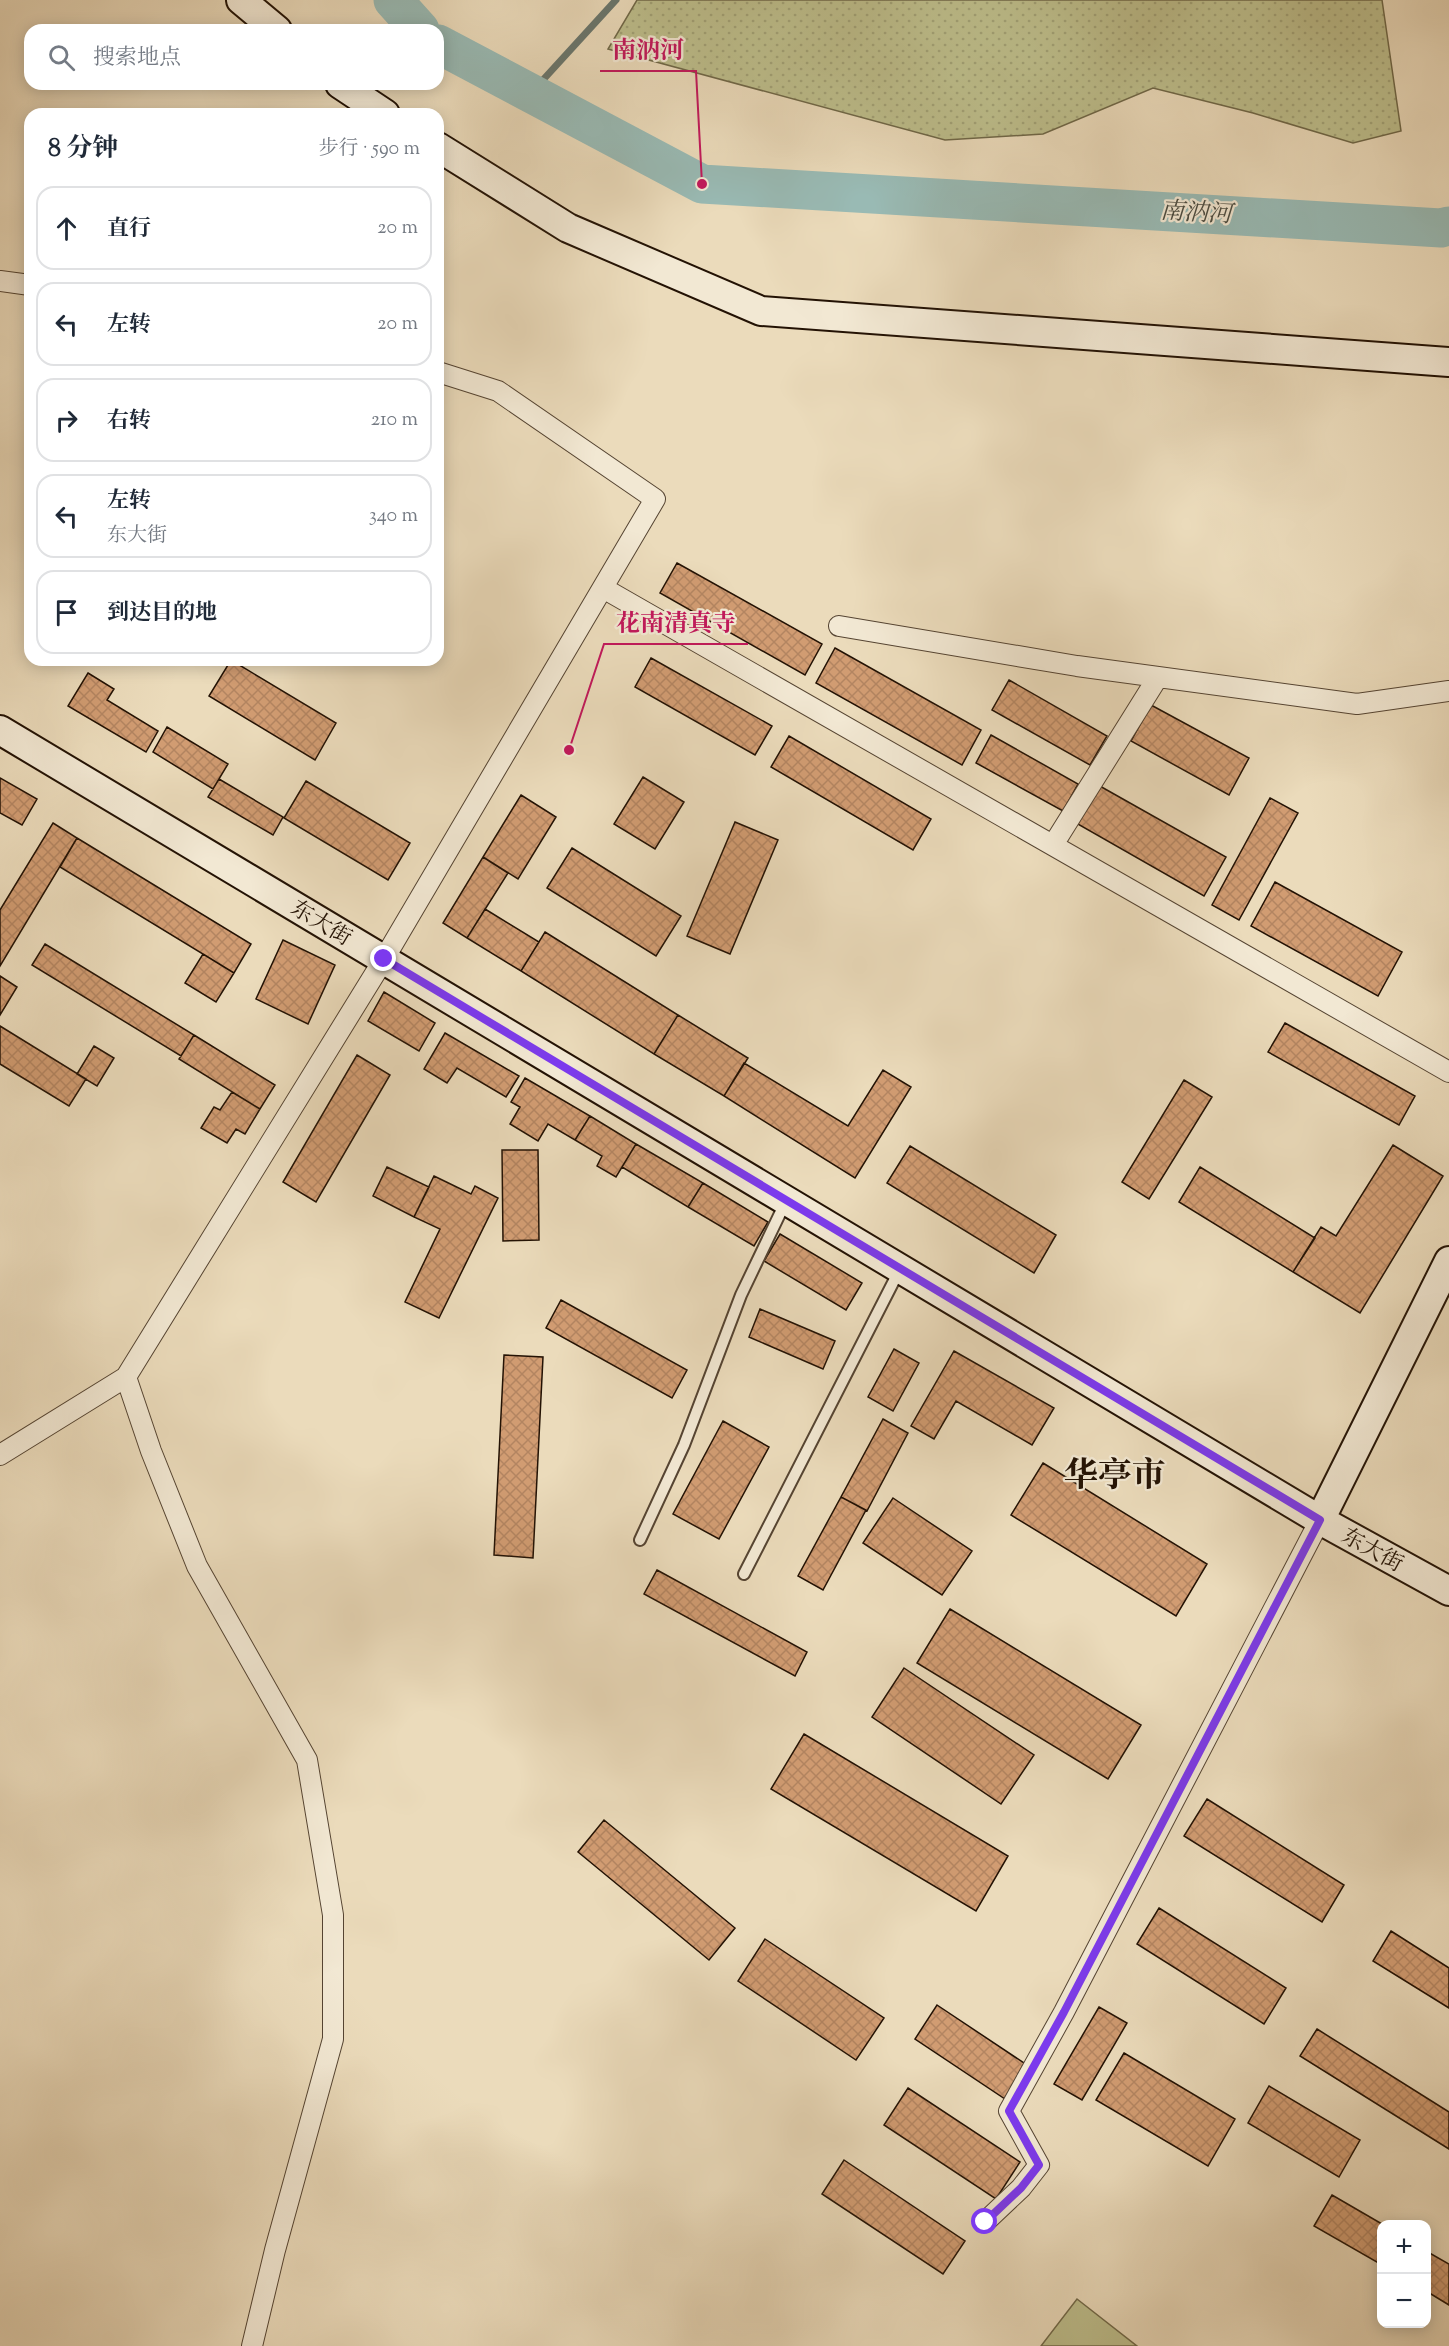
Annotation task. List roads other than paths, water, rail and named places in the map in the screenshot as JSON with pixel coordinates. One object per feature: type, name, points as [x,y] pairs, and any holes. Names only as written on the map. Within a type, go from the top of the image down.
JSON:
[{"type":"street","points":[[241,0],[270,24]]},
{"type":"street","points":[[349,90],[376,108]]},
{"type":"street","points":[[444,151],[568,228],[761,311],[1449,362]]},
{"type":"street","points":[[0,281],[24,284]]},
{"type":"street","points":[[0,1455],[126,1377],[384,959],[655,500],[498,391],[444,374]]},
{"type":"street","points":[[603,588],[1449,1072]]},
{"type":"street","points":[[838,626],[1077,666],[1357,704],[1449,691]]},
{"type":"street","points":[[1053,845],[1158,677]]},
{"type":"street","name":"东大街","points":[[0,730],[1320,1520],[1449,1591]]},
{"type":"street","points":[[985,2222],[1021,2188],[1039,2165],[1009,2111],[1064,2012],[1320,1520],[1449,1261]]},
{"type":"street","points":[[126,1377],[151,1451],[197,1566],[307,1760],[333,1915],[333,2039],[252,2346]]},
{"type":"lane","points":[[640,1540],[684,1445],[741,1295],[786,1200]]},
{"type":"lane","points":[[744,1574],[900,1268]]},
{"type":"waterway","name":"南汭河","points":[[393,0],[415,24]]},
{"type":"waterway","points":[[531,93],[616,0]]},
{"type":"waterway","name":"南汭河","points":[[444,47],[702,184],[1441,228],[1449,226]]},
{"type":"place","name":"南汭河","points":[[702,184]]},
{"type":"place","name":"花南清真寺","points":[[569,750]]},
{"type":"district","name":"华亭市","points":[[1115,1474]]}]
